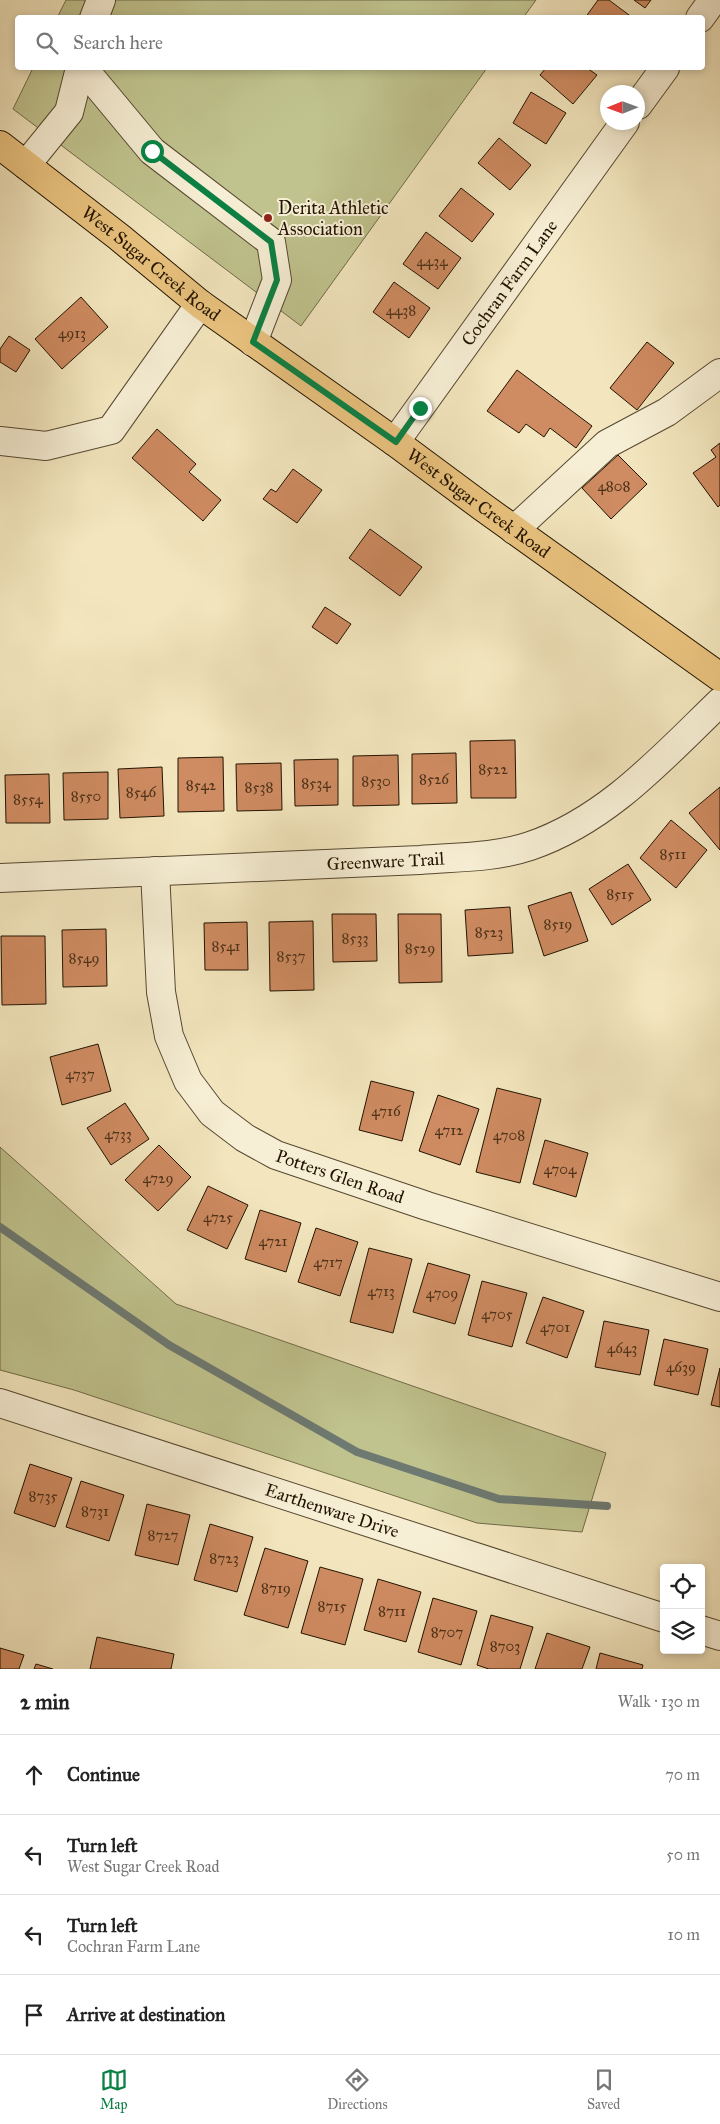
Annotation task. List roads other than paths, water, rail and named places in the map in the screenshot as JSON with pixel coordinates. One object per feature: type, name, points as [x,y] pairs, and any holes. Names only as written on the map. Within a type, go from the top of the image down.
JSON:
[{"type":"main road","name":"West Sugar Creek Road","points":[[0,145],[119,237],[200,304],[396,442],[514,530],[720,677]]},
{"type":"street","points":[[95,15],[101,0]]},
{"type":"street","points":[[702,15],[713,0]]},
{"type":"street","points":[[26,165],[69,112],[80,70]]},
{"type":"street","points":[[83,70],[152,151],[271,242],[277,280],[253,342]]},
{"type":"street","points":[[645,95],[663,70]]},
{"type":"street","name":"Cochran Farm Lane","points":[[396,442],[619,130]]},
{"type":"street","points":[[0,441],[46,446],[111,430],[200,304]]},
{"type":"street","points":[[514,530],[607,444],[667,412],[720,373]]},
{"type":"street","name":"Greenware Trail","points":[[0,878],[420,860],[489,855],[529,846],[575,827],[615,799],[720,702]]},
{"type":"street","name":"Potters Glen Road","points":[[155,871],[161,992],[169,1036],[188,1081],[212,1113],[245,1138],[276,1155],[427,1206],[720,1297]]},
{"type":"street","name":"Earthenware Drive","points":[[0,1403],[660,1617]]},
{"type":"street","points":[[705,1631],[720,1636]]},
{"type":"waterway","points":[[0,1227],[169,1345],[357,1452],[499,1499],[607,1506]]},
{"type":"place","name":"Derita Athletic Association","points":[[268,218]]}]
